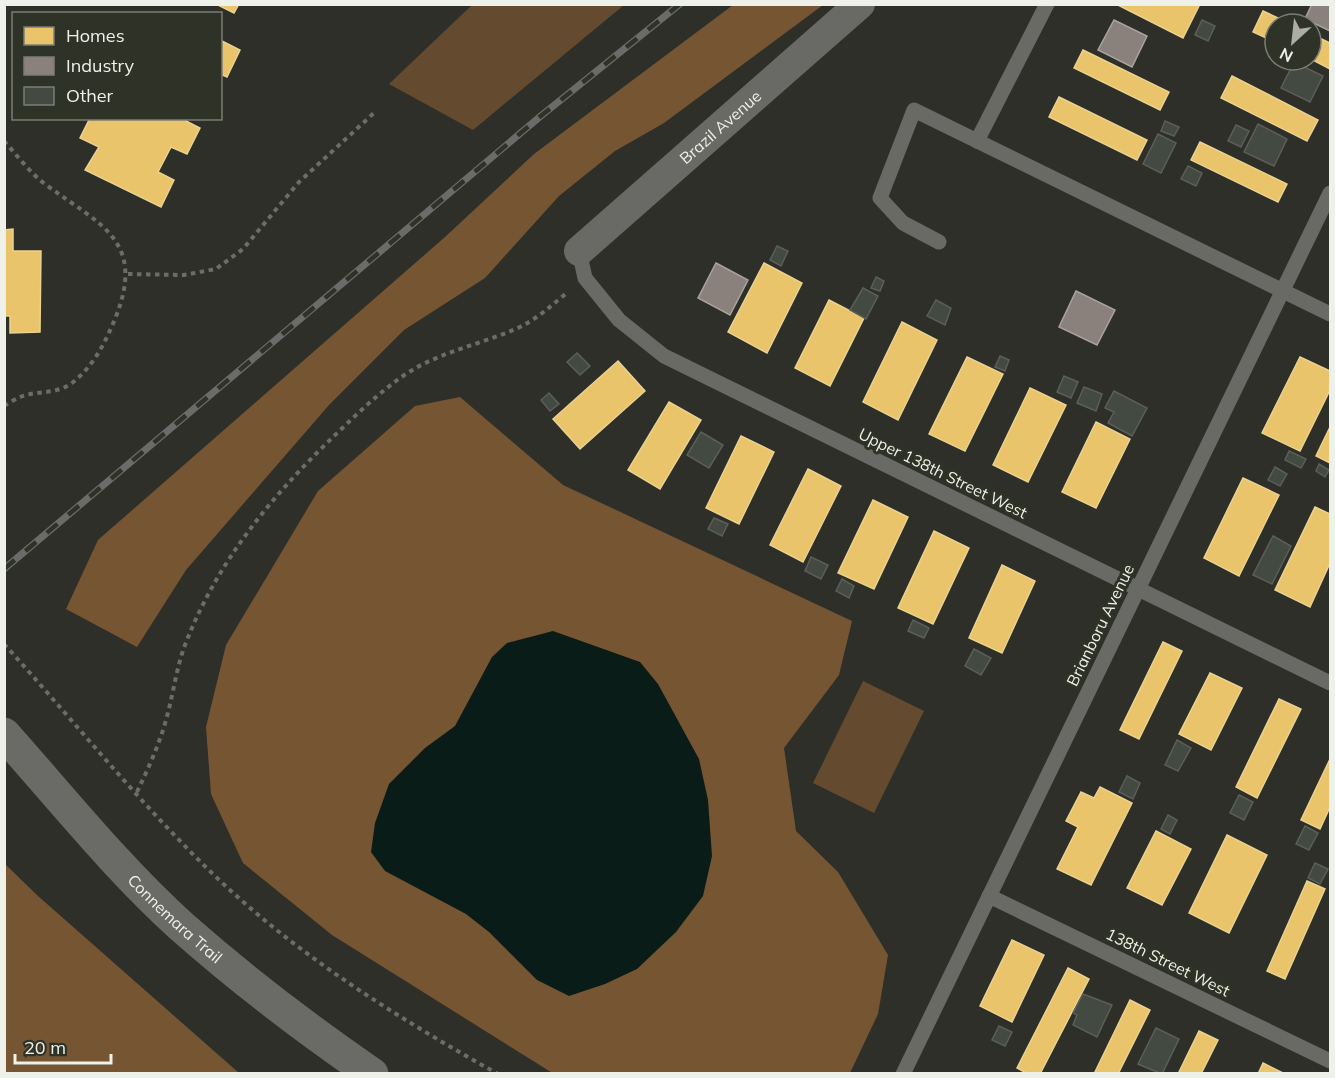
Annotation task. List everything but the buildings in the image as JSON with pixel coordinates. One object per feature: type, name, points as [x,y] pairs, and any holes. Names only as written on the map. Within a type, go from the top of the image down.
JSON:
[{"type":"street","name":"Brazil Avenue","points":[[582,265],[860,4]]},
{"type":"street","name":"Connemara Trail","points":[[4,734],[101,843],[179,924],[295,1020],[364,1071]]},
{"type":"lane","points":[[977,141],[1047,4]]},
{"type":"lane","points":[[939,242],[903,223],[880,198],[914,110],[1330,314]]},
{"type":"lane","name":"Brianboru Avenue","points":[[903,1074],[1330,192]]},
{"type":"lane","name":"Upper 138th Street West","points":[[582,265],[620,320],[664,356],[1330,683]]},
{"type":"lane","name":"138th Street West","points":[[989,896],[1330,1061]]},
{"type":"path","points":[[128,274],[184,275],[216,269],[243,249],[299,182],[375,112]]},
{"type":"path","points":[[4,141],[44,183],[95,218],[117,243],[128,274],[118,311],[104,346],[86,370],[71,384],[56,392],[21,396],[4,406]]},
{"type":"path","points":[[137,792],[151,764],[166,721],[184,648],[201,608],[225,564],[251,526],[291,478],[357,414],[404,375],[443,354],[518,327],[537,317],[582,265]]},
{"type":"path","points":[[4,644],[216,877],[329,970],[435,1039],[498,1074]]},
{"type":"shaded area","points":[[472,5],[624,5],[473,130],[389,84]]},
{"type":"shaded area","points":[[733,5],[823,5],[664,123],[615,151],[559,196],[485,278],[404,330],[329,405],[186,570],[137,647],[66,609],[98,540],[445,237],[534,154]]},
{"type":"shaded area","points":[[460,397],[563,485],[852,621],[839,675],[784,748],[796,831],[838,872],[888,955],[878,1014],[850,1073],[554,1074],[332,935],[243,863],[211,794],[206,727],[226,645],[318,491],[415,406]]},
{"type":"shaded area","points":[[863,681],[924,711],[874,813],[813,783]]},
{"type":"shaded area","points":[[4,863],[38,896],[239,1073],[5,1073]]},
{"type":"water","points":[[553,631],[640,662],[658,684],[699,759],[708,800],[712,856],[703,896],[676,932],[637,969],[605,984],[569,996],[537,980],[489,932],[466,914],[385,871],[371,852],[375,823],[389,784],[425,748],[455,726],[492,657],[507,643]]},
{"type":"railway","points":[[4,569],[542,115],[680,4]]}]
